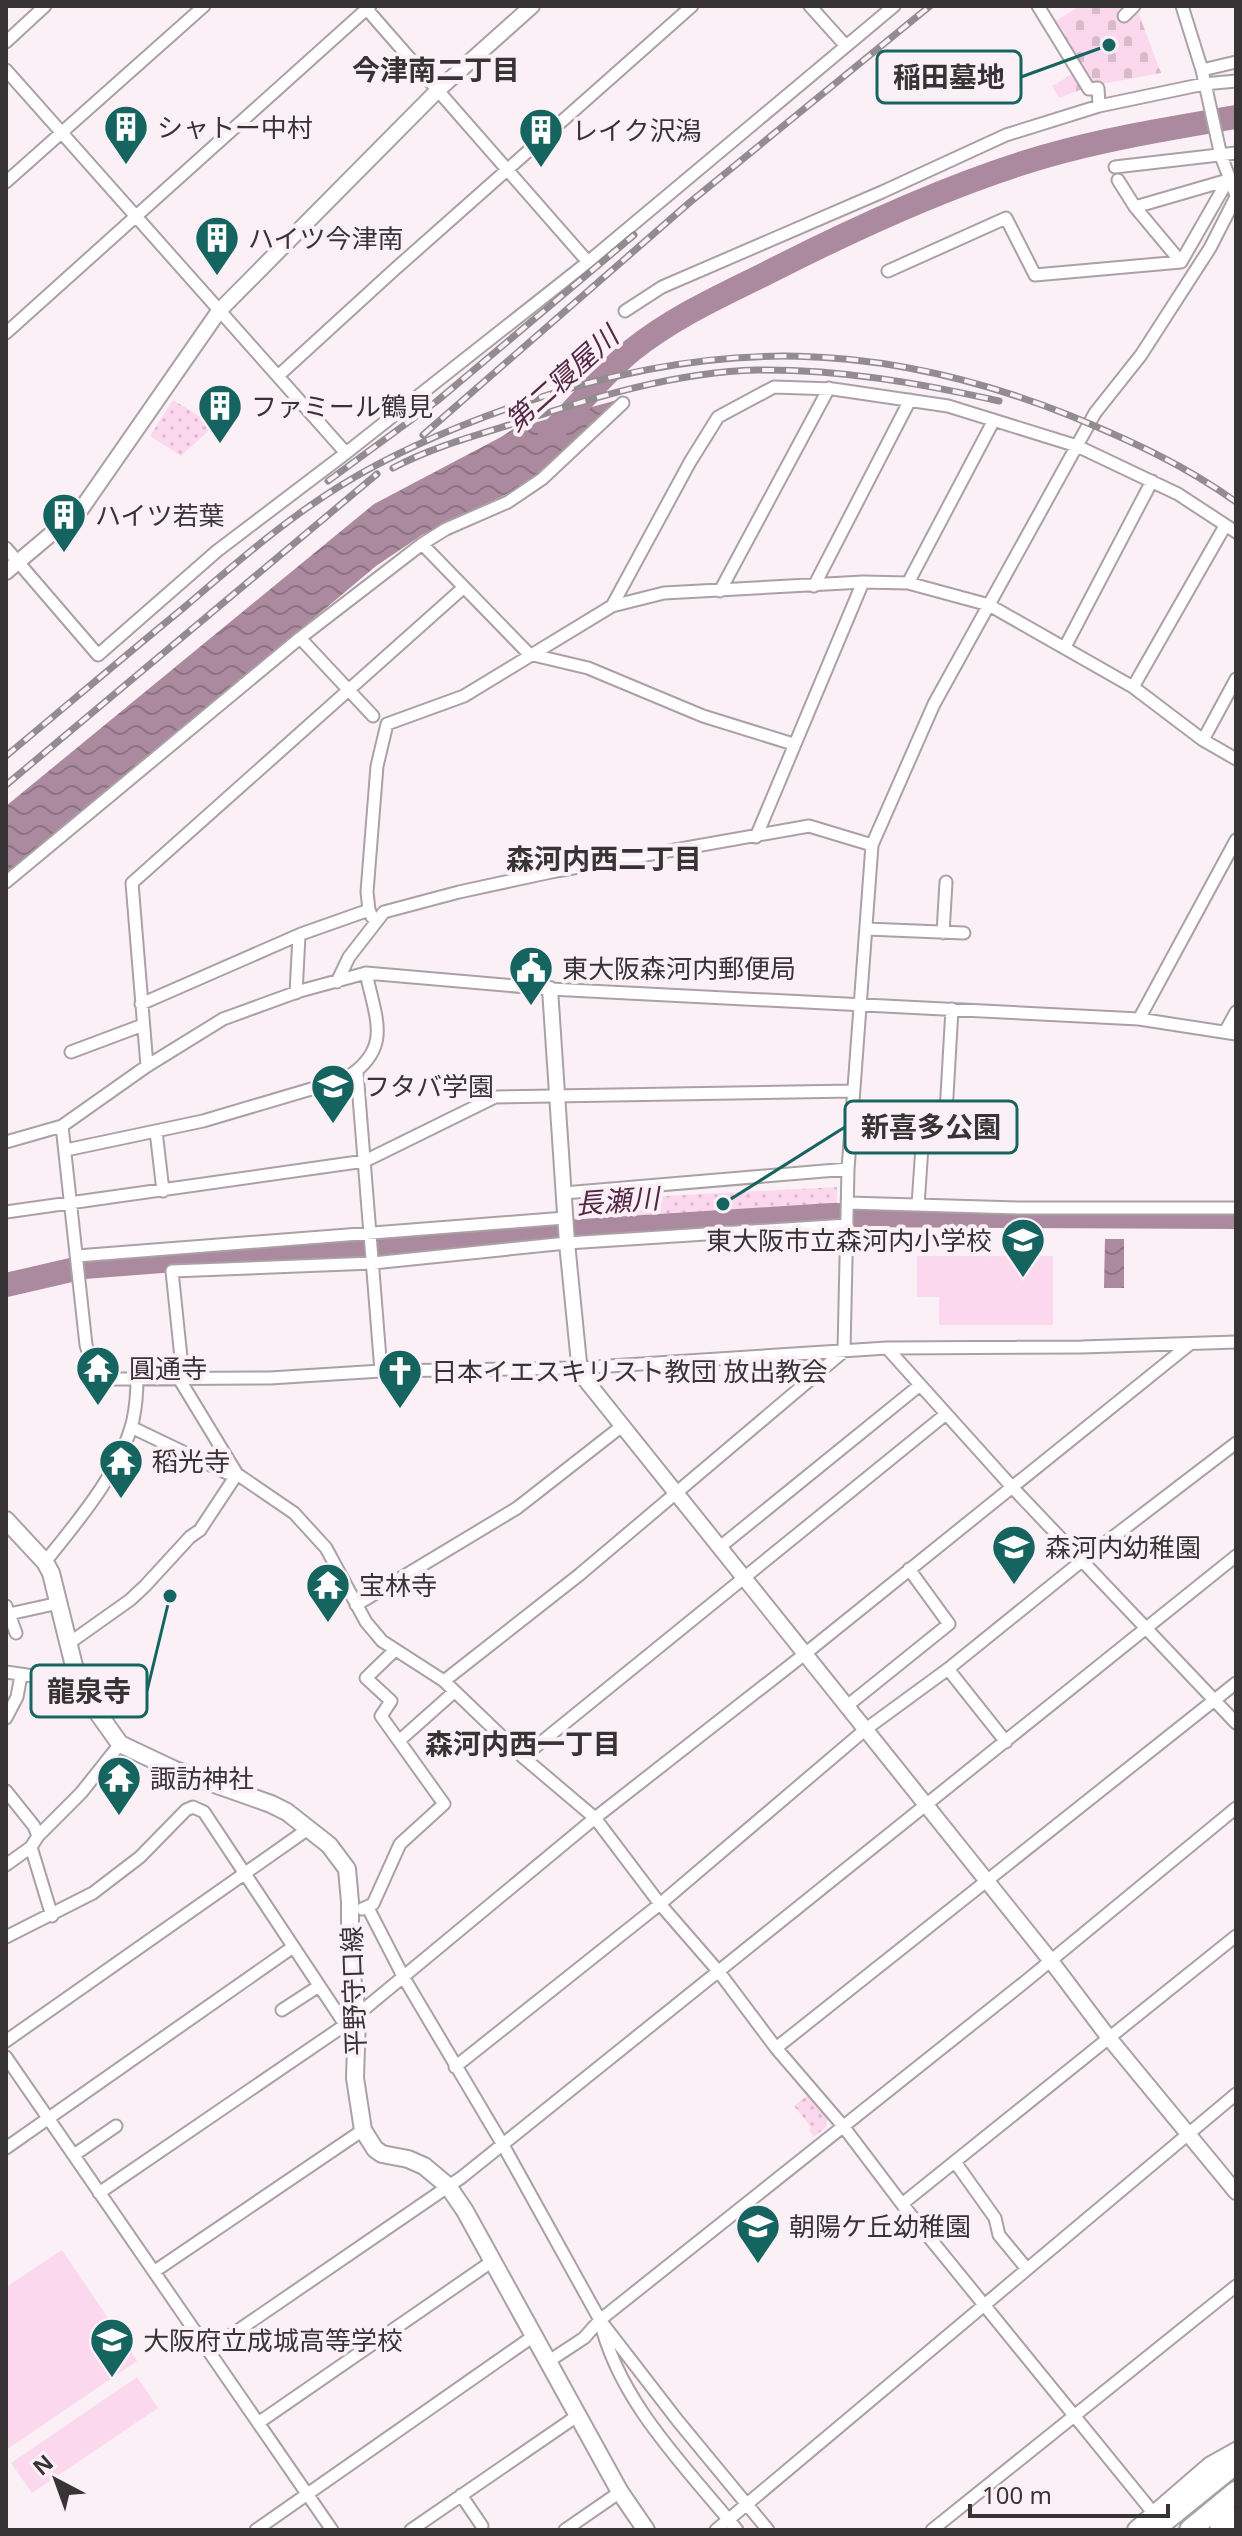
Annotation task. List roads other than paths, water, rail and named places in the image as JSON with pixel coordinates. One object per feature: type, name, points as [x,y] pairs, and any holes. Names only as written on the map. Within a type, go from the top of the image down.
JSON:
[{"type":"highway","points":[[1154,2522],[1211,2466],[1236,2452]]},
{"type":"highway","points":[[1137,2530],[1189,2499],[1236,2463]]},
{"type":"highway","points":[[1178,2530],[1236,2482]]},
{"type":"highway","points":[[1190,2530],[1236,2492]]},
{"type":"highway","points":[[1220,2530],[1236,2517]]},
{"type":"highway","points":[[1228,2530],[1236,2524]]},
{"type":"main road","name":"平野守口線","points":[[8,1526],[45,1562],[59,1603],[76,1674],[90,1702],[120,1744],[175,1770],[287,1812],[329,1845],[347,1869],[351,2020],[356,2043],[355,2078],[363,2130]]},
{"type":"main road","points":[[363,2130],[382,2154],[424,2166],[448,2186],[494,2260],[620,2492],[646,2530]]},
{"type":"street","points":[[6,42],[45,6]]},
{"type":"street","points":[[6,182],[204,6]]},
{"type":"street","points":[[6,572],[82,508],[219,311],[438,90],[532,6]]},
{"type":"street","points":[[278,376],[692,6]]},
{"type":"street","points":[[810,6],[846,46]]},
{"type":"street","points":[[6,548],[98,655],[217,551],[588,262],[894,6]]},
{"type":"street","points":[[1038,6],[1089,89],[1098,88],[1099,106]]},
{"type":"street","points":[[1124,16],[1134,6]]},
{"type":"street","points":[[444,1681],[518,1625],[677,1494],[844,1351],[848,1169],[872,845],[934,704],[1095,413],[1141,355],[1210,248],[1236,196],[1221,156],[1202,70],[1182,6]]},
{"type":"street","points":[[6,333],[367,7],[588,262]]},
{"type":"street","points":[[1202,70],[1236,62]]},
{"type":"street","points":[[6,70],[346,453]]},
{"type":"street","points":[[625,311],[662,287],[1006,135],[1099,106],[1204,84],[1236,81]]},
{"type":"street","points":[[1115,167],[1236,153]]},
{"type":"street","points":[[1118,180],[1135,207],[1181,262]]},
{"type":"street","points":[[1135,207],[1228,180]]},
{"type":"street","points":[[1181,262],[1228,180]]},
{"type":"street","points":[[888,271],[1006,218],[1035,275],[1181,262]]},
{"type":"street","points":[[612,606],[690,462],[718,417],[774,387],[829,388],[910,400],[948,406],[1077,446],[1178,494],[1231,529],[1133,687]]},
{"type":"street","points":[[720,591],[829,388]]},
{"type":"street","points":[[814,586],[910,400]]},
{"type":"street","points":[[6,882],[300,638],[422,544],[446,529],[508,502],[542,479],[623,403]]},
{"type":"street","points":[[908,583],[994,420]]},
{"type":"street","points":[[1065,647],[1152,481]]},
{"type":"street","points":[[422,544],[529,654],[588,668],[703,716],[793,744]]},
{"type":"street","points":[[756,837],[863,582]]},
{"type":"street","points":[[387,724],[464,696],[612,606],[664,593],[863,582],[908,583],[989,605],[1133,687],[1203,740],[1236,759]]},
{"type":"street","points":[[147,1066],[132,883],[463,588]]},
{"type":"street","points":[[300,638],[349,690],[387,724]]},
{"type":"street","points":[[1203,740],[1236,679]]},
{"type":"street","points":[[375,922],[369,910],[367,892],[377,766],[387,724]]},
{"type":"street","points":[[337,982],[349,957],[384,912],[459,892],[556,871],[809,826],[872,845]]},
{"type":"street","points":[[1139,1019],[1236,840]]},
{"type":"street","points":[[943,933],[946,882]]},
{"type":"street","points":[[141,1004],[299,936],[369,910]]},
{"type":"street","points":[[867,929],[964,933]]},
{"type":"street","points":[[296,993],[299,936]]},
{"type":"street","points":[[66,1150],[266,1104],[345,1079],[357,1072],[373,1055],[380,1035],[366,973]]},
{"type":"street","points":[[6,1142],[62,1126],[147,1066],[223,1019],[366,973],[550,989],[1139,1019],[1230,1033],[1236,1012]]},
{"type":"street","points":[[550,989],[565,1218],[579,1368],[1109,2038],[1236,2192]]},
{"type":"street","points":[[918,1205],[923,1132],[945,1130],[952,1009]]},
{"type":"street","points":[[71,1052],[143,1025]]},
{"type":"street","points":[[357,1072],[381,1371]]},
{"type":"street","points":[[6,1212],[365,1161],[495,1097],[853,1091]]},
{"type":"street","points":[[62,1126],[86,1345],[97,1379],[270,1378],[381,1371],[579,1368],[887,1348],[1085,1347],[1232,1342],[1236,1353]]},
{"type":"street","points":[[156,1131],[163,1191]]},
{"type":"street","points":[[564,1193],[848,1169]]},
{"type":"street","points":[[848,1203],[1020,1208],[1236,1208]]},
{"type":"street","points":[[77,1264],[371,1232],[565,1218]]},
{"type":"street","points":[[847,1224],[567,1243],[373,1263],[172,1271],[181,1377],[237,1474],[294,1513],[326,1548],[366,1622],[382,1641],[444,1681],[523,1757],[595,1818],[660,1904],[719,1972],[776,2048],[843,2126],[902,2204],[1075,2415],[1154,2522]]},
{"type":"street","points":[[99,2193],[351,2020],[595,1818],[806,1653],[1190,1343]]},
{"type":"street","points":[[887,1348],[1012,1487],[1236,1723]]},
{"type":"street","points":[[45,1562],[88,1507],[114,1466],[131,1427],[137,1377]]},
{"type":"street","points":[[720,1547],[920,1385]]},
{"type":"street","points":[[523,1757],[946,1414]]},
{"type":"street","points":[[356,1605],[517,1508],[622,1426]]},
{"type":"street","points":[[131,1427],[227,1473],[237,1474]]},
{"type":"street","points":[[455,2067],[660,1904],[866,1729],[948,1669],[1083,1560],[1236,1443]]},
{"type":"street","points":[[68,1644],[145,1586],[200,1530],[237,1474]]},
{"type":"street","points":[[208,2351],[503,2145],[1236,1556]]},
{"type":"street","points":[[847,1706],[949,1624],[909,1569]]},
{"type":"street","points":[[16,1633],[8,1610],[59,1603]]},
{"type":"street","points":[[350,1912],[373,1904],[400,1844],[444,1804],[381,1716],[391,1701],[366,1678],[395,1650]]},
{"type":"street","points":[[948,1669],[1006,1742]]},
{"type":"street","points":[[6,1672],[47,1678],[76,1674]]},
{"type":"street","points":[[6,1718],[17,1697],[21,1675]]},
{"type":"street","points":[[776,2048],[1236,1683]]},
{"type":"street","points":[[400,1740],[454,1692]]},
{"type":"street","points":[[6,1865],[31,1847],[81,1793],[120,1744]]},
{"type":"street","points":[[8,1797],[38,1836]]},
{"type":"street","points":[[6,1937],[93,1893],[140,1857],[186,1810],[193,1807],[204,1812],[319,1986],[351,2020]]},
{"type":"street","points":[[549,2361],[584,2338],[600,2320],[1051,1961],[1236,1808]]},
{"type":"street","points":[[6,2041],[308,1829]]},
{"type":"street","points":[[31,1847],[52,1916]]},
{"type":"street","points":[[368,1908],[404,1978],[503,2145],[600,2320],[768,2530]]},
{"type":"street","points":[[902,2204],[1236,1936]]},
{"type":"street","points":[[6,2148],[293,1947]]},
{"type":"street","points":[[282,2010],[319,1986]]},
{"type":"street","points":[[6,2057],[332,2530]]},
{"type":"street","points":[[716,2530],[1236,2094]]},
{"type":"street","points":[[74,2155],[116,2126]]},
{"type":"street","points":[[155,2271],[363,2130]]},
{"type":"street","points":[[955,2162],[995,2218],[999,2235],[1027,2269]]},
{"type":"street","points":[[258,2423],[494,2260]]},
{"type":"street","points":[[932,2530],[1236,2286]]},
{"type":"street","points":[[600,2320],[612,2361],[647,2420],[737,2530]]},
{"type":"street","points":[[256,2530],[535,2335]]},
{"type":"street","points":[[411,2530],[577,2416]]},
{"type":"street","points":[[565,2530],[620,2492]]},
{"type":"street","points":[[461,2495],[482,2526]]},
{"type":"water","points":[[621,399],[547,469],[513,491],[422,535],[376,566],[6,877],[6,806],[374,504],[515,428]]},
{"type":"water","points":[[1105,1239],[1124,1239],[1124,1288],[1104,1288]]},
{"type":"waterway","name":"第二寝屋川","points":[[550,433],[620,360],[663,328],[714,299],[869,223],[975,179],[1046,156],[1236,117]]},
{"type":"waterway","name":"長瀬川","points":[[6,1285],[84,1267],[831,1215],[1236,1217]]},
{"type":"railway","points":[[423,435],[689,203],[930,6]]},
{"type":"railway","points":[[328,481],[437,401],[634,235]]},
{"type":"railway","points":[[6,756],[261,542],[362,473],[429,439],[499,411],[594,381],[663,366],[731,358],[798,356],[865,361],[932,373],[1001,391],[1093,425],[1177,465],[1236,502]]},
{"type":"railway","points":[[393,468],[455,442],[577,404],[636,387],[697,375],[757,370],[849,375],[999,401]]},
{"type":"railway","points":[[6,785],[377,474]]},
{"type":"place","name":"稲田墓地","points":[[1109,45]]},
{"type":"place","name":"シャトー中村","points":[[126,166]]},
{"type":"place","name":"レイク沢潟","points":[[541,169]]},
{"type":"place","name":"ハイツ今津南","points":[[217,277]]},
{"type":"place","name":"ファミール鶴見","points":[[220,445]]},
{"type":"place","name":"ハイツ若葉","points":[[64,554]]},
{"type":"place","name":"東大阪森河内郵便局","points":[[531,1007]]},
{"type":"place","name":"フタバ学園","points":[[333,1125]]},
{"type":"place","name":"新喜多公園","points":[[723,1204]]},
{"type":"place","name":"東大阪市立森河内小学校","points":[[1023,1279]]},
{"type":"place","name":"圓通寺","points":[[98,1407]]},
{"type":"place","name":"日本イエスキリスト教団 放出教会","points":[[400,1410]]},
{"type":"place","name":"稻光寺","points":[[121,1500]]},
{"type":"place","name":"森河内幼稚園","points":[[1014,1586]]},
{"type":"place","name":"龍泉寺","points":[[170,1596]]},
{"type":"place","name":"宝林寺","points":[[328,1624]]},
{"type":"place","name":"諏訪神社","points":[[119,1817]]},
{"type":"place","name":"朝陽ケ丘幼稚園","points":[[758,2265]]},
{"type":"place","name":"大阪府立成城高等学校","points":[[112,2379]]},
{"type":"district","name":"今津南二丁目","points":[[436,69]]},
{"type":"district","name":"森河内西二丁目","points":[[604,858]]},
{"type":"district","name":"森河内西一丁目","points":[[523,1743]]}]
